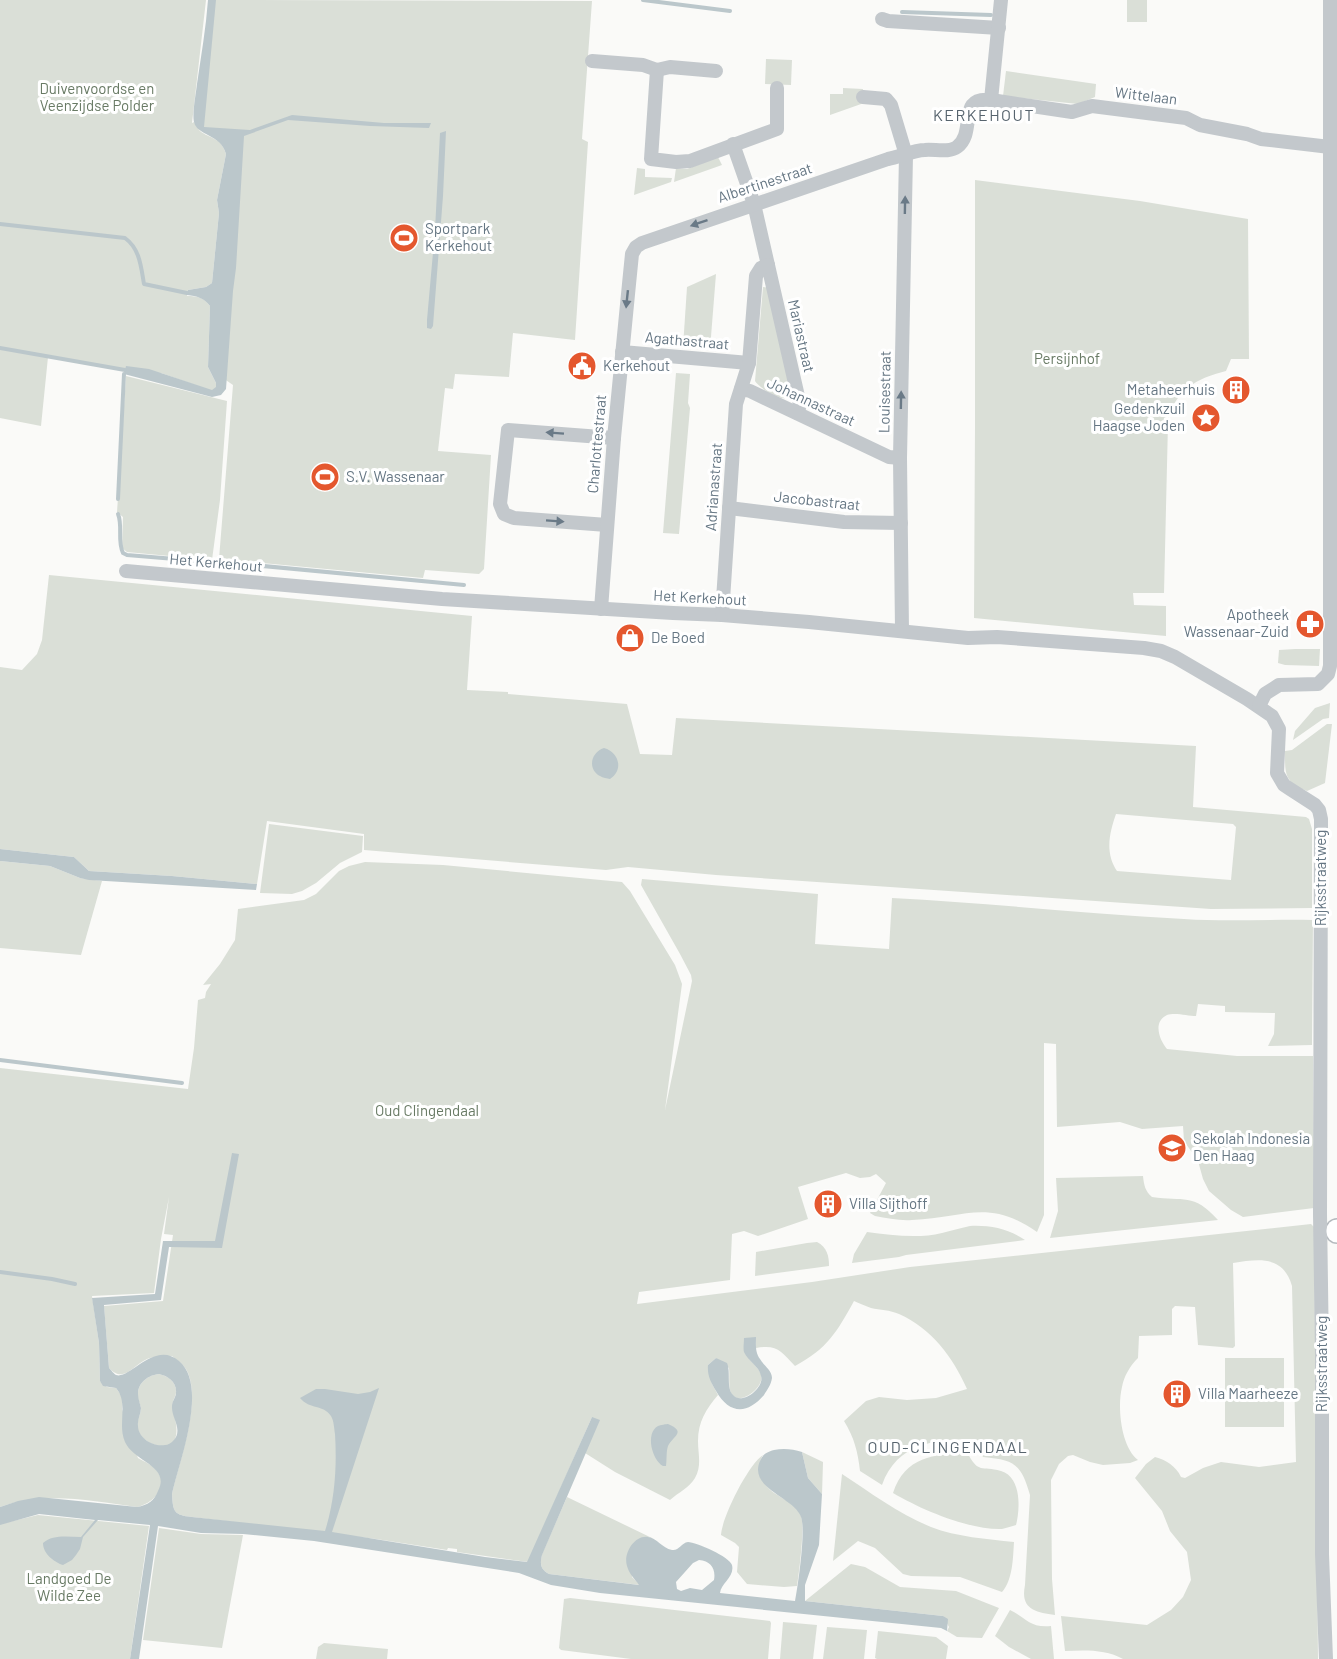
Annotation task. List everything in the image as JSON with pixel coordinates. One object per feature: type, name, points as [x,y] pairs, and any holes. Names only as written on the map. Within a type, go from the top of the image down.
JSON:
[{"type":"street","points":[[991,100],[1001,0]]},
{"type":"street","points":[[1258,706],[1265,694],[1279,685],[1318,684],[1328,674],[1330,666],[1330,0]]},
{"type":"street","points":[[882,19],[999,28]]},
{"type":"street","points":[[592,61],[644,65],[657,70],[670,67],[716,71]]},
{"type":"street","points":[[657,70],[651,159],[690,161],[777,129],[777,88]]},
{"type":"street","name":"Louisestraat","points":[[863,97],[886,99],[891,105],[906,155],[900,458],[902,630]]},
{"type":"street","name":"Albertinestraat","points":[[636,247],[888,159],[922,150],[953,149],[960,145],[964,138],[971,106],[981,99],[991,100]]},
{"type":"street","name":"Wittelaan","points":[[991,100],[1072,112],[1092,106],[1186,118],[1200,125],[1261,139],[1330,147]]},
{"type":"street","name":"Mariastraat","points":[[733,144],[754,204],[800,405],[797,413]]},
{"type":"street","name":"Charlottestraat","points":[[601,609],[622,352],[632,254],[636,247]]},
{"type":"street","points":[[748,363],[756,276],[761,268],[768,265]]},
{"type":"street","name":"Agathastraat","points":[[622,352],[748,363]]},
{"type":"street","name":"Adrianastraat","points":[[722,615],[736,405],[748,363]]},
{"type":"street","name":"Johannastraat","points":[[741,389],[750,391],[888,457],[900,458]]},
{"type":"street","points":[[607,525],[514,518],[504,514],[500,504],[508,430],[614,438]]},
{"type":"street","name":"Jacobastraat","points":[[729,508],[844,522],[901,523]]},
{"type":"street","name":"Het Kerkehout","points":[[126,571],[430,598],[722,615],[902,630],[968,638],[1006,637],[1144,648],[1161,651],[1175,657],[1258,706]]},
{"type":"street","name":"Rijksstraatweg","points":[[1258,706],[1272,716],[1279,729],[1277,773],[1279,778],[1290,789],[1315,805],[1321,819],[1322,1554],[1326,1659]]},
{"type":"green space","name":"Duivenvoordse en Veenzijdse Polder","points":[[0,0],[206,0],[192,123],[194,122],[200,131],[218,141],[226,154],[217,200],[219,213],[212,283],[206,287],[188,290],[187,296],[200,298],[210,306],[208,367],[216,383],[216,388],[212,391],[161,373],[161,377],[48,357],[41,426],[0,418]]},
{"type":"green space","name":"Sportpark Kerkehout","points":[[212,0],[592,1],[582,139],[588,142],[575,340],[513,333],[509,377],[455,374],[453,389],[445,388],[438,451],[491,455],[484,569],[479,574],[425,570],[423,578],[219,559],[233,385],[217,374],[233,143],[202,130]]},
{"type":"green space","points":[[1127,0],[1147,0],[1147,22],[1127,22]]},
{"type":"green space","points":[[766,59],[792,60],[791,85],[765,84]]},
{"type":"green space","points":[[1006,71],[1096,84],[1095,97],[1078,104],[1003,96]]},
{"type":"green space","points":[[843,88],[863,89],[864,103],[830,115],[830,94],[843,94]]},
{"type":"green space","points":[[718,157],[722,165],[674,182],[676,168],[687,169]]},
{"type":"green space","points":[[637,168],[645,169],[645,177],[672,178],[671,182],[634,195]]},
{"type":"green space","name":"Persijnhof","points":[[975,180],[1140,201],[1248,219],[1249,359],[1231,359],[1226,371],[1196,382],[1175,402],[1168,423],[1164,593],[1133,593],[1134,605],[1166,606],[1166,636],[974,618]]},
{"type":"green space","points":[[716,274],[710,349],[683,347],[687,287]]},
{"type":"green space","points":[[763,287],[771,288],[792,390],[786,398],[769,392],[755,381]]},
{"type":"green space","points":[[676,373],[690,374],[688,403],[690,408],[679,534],[663,533]]},
{"type":"green space","points":[[126,376],[227,401],[220,500],[212,560],[127,552],[122,548],[123,517],[117,512]]},
{"type":"green space","points":[[49,575],[472,616],[467,690],[627,704],[640,754],[672,755],[676,718],[1196,746],[1193,807],[1309,819],[1312,829],[1312,908],[1211,909],[628,867],[606,870],[364,850],[364,834],[267,821],[257,884],[89,871],[74,857],[0,849],[0,667],[22,670],[37,654],[42,640]],"holes":[[[1116,814],[1233,824],[1236,827],[1231,880],[1117,871],[1113,864],[1110,836]]]},
{"type":"green space","points":[[1320,649],[1319,666],[1278,663],[1279,650]]},
{"type":"green space","points":[[1330,703],[1329,718],[1323,719],[1293,740],[1295,731],[1315,708]]},
{"type":"green space","points":[[1327,724],[1332,724],[1325,783],[1307,791],[1299,788],[1287,776],[1285,751],[1292,750]]},
{"type":"green space","points":[[269,824],[363,836],[362,852],[340,863],[316,883],[302,891],[292,894],[260,893]]},
{"type":"green space","points":[[0,861],[50,866],[80,878],[102,881],[81,955],[0,948]]},
{"type":"green space","name":"Oud Clingendaal","points":[[365,862],[443,865],[622,882],[630,891],[675,965],[682,984],[665,1110],[692,981],[680,954],[641,885],[642,879],[818,894],[815,944],[889,949],[892,898],[1200,920],[1313,920],[1312,1045],[1268,1046],[1274,1034],[1275,1013],[1225,1012],[1225,1006],[1198,1004],[1196,1016],[1167,1015],[1160,1022],[1159,1032],[1167,1049],[1237,1056],[1313,1056],[1314,1208],[1243,1217],[1231,1210],[1209,1191],[1198,1161],[1184,1141],[1183,1126],[1142,1129],[1120,1122],[1057,1127],[1056,1044],[1044,1043],[1044,1215],[1037,1232],[1020,1222],[990,1213],[976,1212],[907,1220],[875,1216],[870,1213],[886,1183],[876,1174],[860,1178],[846,1173],[798,1187],[808,1219],[758,1236],[744,1231],[732,1234],[730,1280],[639,1292],[637,1304],[910,1267],[1311,1224],[1314,1227],[1318,1659],[1123,1659],[1102,1652],[1065,1651],[1061,1616],[1147,1625],[1171,1610],[1183,1597],[1191,1580],[1187,1552],[1170,1531],[1162,1511],[1135,1478],[1146,1464],[1155,1457],[1159,1458],[1170,1464],[1181,1477],[1185,1478],[1203,1468],[1221,1462],[1259,1467],[1296,1462],[1292,1286],[1283,1269],[1269,1261],[1261,1260],[1233,1263],[1235,1346],[1233,1348],[1198,1345],[1195,1307],[1175,1306],[1172,1309],[1172,1335],[1139,1336],[1138,1358],[1124,1379],[1120,1405],[1124,1436],[1132,1454],[1138,1460],[1130,1463],[1103,1465],[1073,1455],[1068,1456],[1059,1464],[1051,1480],[1052,1579],[1055,1615],[1035,1611],[1025,1599],[1030,1495],[1020,1470],[1015,1465],[1003,1460],[983,1457],[974,1439],[959,1439],[932,1442],[907,1452],[897,1460],[882,1485],[860,1471],[855,1445],[844,1421],[866,1401],[879,1397],[907,1400],[936,1398],[967,1389],[948,1355],[921,1327],[899,1314],[871,1308],[854,1301],[830,1339],[806,1360],[795,1366],[774,1348],[756,1348],[756,1337],[749,1359],[760,1372],[761,1379],[756,1390],[745,1397],[735,1397],[731,1393],[729,1368],[716,1358],[708,1365],[712,1384],[718,1395],[706,1411],[699,1428],[698,1469],[690,1485],[670,1500],[615,1472],[585,1453],[592,1417],[528,1562],[457,1552],[457,1549],[448,1548],[447,1550],[178,1514],[174,1509],[172,1494],[188,1433],[192,1400],[188,1373],[183,1365],[172,1356],[150,1358],[124,1374],[114,1372],[109,1368],[104,1306],[163,1301],[173,1235],[164,1234],[169,1197],[154,1293],[92,1296],[99,1343],[100,1381],[107,1387],[116,1388],[123,1398],[122,1409],[138,1458],[158,1472],[161,1478],[160,1489],[148,1503],[137,1507],[51,1498],[17,1502],[0,1507],[0,1068],[188,1089],[198,1000],[205,998],[211,984],[203,985],[235,940],[238,909],[304,900],[316,894],[339,871]]},
{"type":"green space","points":[[1143,1176],[1145,1188],[1152,1197],[1195,1202],[1202,1205],[1218,1220],[1050,1238],[1058,1211],[1056,1178]]},
{"type":"green space","points":[[970,1226],[999,1229],[1025,1240],[852,1263],[854,1254],[867,1232],[924,1236]]},
{"type":"green space","points":[[817,1242],[827,1252],[829,1266],[755,1276],[756,1252]]},
{"type":"green space","points":[[1225,1358],[1284,1358],[1284,1427],[1225,1427]]},
{"type":"green space","points":[[159,1374],[171,1380],[176,1389],[173,1404],[176,1435],[171,1444],[165,1446],[147,1441],[140,1434],[137,1426],[141,1408],[138,1390],[148,1378]]},
{"type":"green space","points":[[802,1452],[823,1462],[822,1494],[808,1478]]},
{"type":"green space","points":[[967,1452],[978,1467],[1001,1471],[1013,1480],[1019,1503],[1016,1525],[1002,1529],[961,1523],[918,1506],[893,1493],[905,1471],[922,1460],[943,1454]]},
{"type":"green space","points":[[763,1455],[760,1466],[763,1481],[773,1492],[792,1504],[801,1516],[802,1539],[797,1586],[747,1584],[737,1572],[739,1547],[721,1535],[726,1516],[737,1492],[750,1469]]},
{"type":"green space","points":[[842,1474],[896,1510],[931,1527],[983,1539],[1014,1542],[1012,1568],[1006,1587],[1002,1592],[960,1577],[903,1574],[875,1548],[858,1541],[833,1561]]},
{"type":"green space","points":[[567,1497],[654,1539],[647,1537],[632,1577],[640,1585],[549,1574],[542,1568],[542,1554]]},
{"type":"green space","name":"Landgoed De Wilde Zee","points":[[38,1515],[149,1526],[130,1659],[0,1659],[0,1524]]},
{"type":"green space","points":[[159,1528],[201,1534],[243,1535],[222,1648],[143,1640]]},
{"type":"green space","points":[[851,1564],[865,1567],[900,1587],[956,1591],[999,1608],[982,1638],[957,1637],[947,1631],[949,1627],[943,1616],[805,1601]]},
{"type":"green space","points":[[564,1599],[770,1621],[768,1659],[631,1659],[561,1650],[559,1648]]},
{"type":"green space","points":[[1010,1610],[1033,1624],[1051,1626],[1054,1659],[1031,1659],[995,1636]]},
{"type":"green space","points":[[783,1622],[817,1625],[813,1659],[780,1659]]},
{"type":"green space","points":[[827,1627],[867,1630],[864,1659],[823,1659]]},
{"type":"green space","points":[[878,1631],[936,1637],[948,1646],[946,1659],[877,1659],[875,1658]]},
{"type":"green space","points":[[324,1643],[388,1649],[387,1659],[316,1659],[318,1647]]},
{"type":"shaded area","points":[[208,0],[216,0],[204,127],[250,130],[292,115],[384,123],[431,123],[429,128],[288,120],[244,136],[226,389],[221,395],[212,397],[124,374],[126,366],[149,369],[212,390],[216,387],[208,367],[210,306],[200,298],[187,295],[188,290],[206,287],[212,283],[219,213],[217,200],[226,154],[219,143],[196,127],[194,122],[194,103]]},
{"type":"shaded area","points":[[446,131],[443,196],[431,329],[427,328],[427,320],[440,133]]},
{"type":"shaded area","points":[[604,748],[613,753],[618,762],[617,771],[610,779],[601,777],[592,765],[596,753]]},
{"type":"shaded area","points":[[0,849],[74,857],[89,871],[257,884],[256,890],[89,880],[50,866],[0,861]]},
{"type":"shaded area","points":[[232,1153],[239,1154],[222,1248],[169,1247],[161,1300],[104,1305],[109,1368],[115,1374],[122,1375],[143,1362],[161,1355],[170,1356],[179,1361],[188,1373],[192,1388],[192,1406],[172,1494],[174,1509],[178,1514],[325,1531],[331,1507],[335,1471],[336,1446],[333,1422],[328,1412],[300,1398],[316,1389],[358,1394],[379,1388],[332,1532],[527,1562],[592,1417],[600,1420],[542,1555],[541,1566],[549,1574],[639,1585],[628,1569],[626,1561],[628,1551],[634,1542],[648,1537],[672,1550],[688,1542],[705,1547],[725,1558],[732,1565],[732,1573],[720,1593],[795,1601],[802,1545],[801,1517],[797,1510],[766,1486],[760,1479],[758,1471],[760,1461],[766,1454],[777,1449],[792,1450],[802,1452],[808,1478],[822,1494],[819,1545],[805,1585],[805,1601],[943,1616],[948,1619],[947,1631],[941,1628],[600,1593],[551,1585],[519,1573],[314,1541],[243,1534],[201,1533],[158,1526],[139,1659],[130,1659],[150,1525],[98,1520],[83,1537],[76,1555],[63,1565],[50,1557],[43,1543],[56,1537],[81,1537],[95,1520],[39,1514],[0,1525],[0,1507],[39,1497],[137,1507],[147,1504],[155,1497],[161,1483],[160,1476],[125,1442],[120,1394],[116,1388],[103,1386],[100,1381],[99,1343],[92,1298],[155,1294],[163,1241],[215,1241]],"holes":[[[159,1374],[171,1380],[176,1389],[172,1410],[177,1433],[173,1441],[166,1445],[156,1445],[147,1441],[143,1438],[138,1426],[141,1408],[138,1390],[148,1378]],[[699,1560],[712,1566],[714,1580],[702,1590],[690,1588],[681,1591],[677,1589],[676,1582],[693,1563]]]},
{"type":"shaded area","points":[[756,1337],[757,1354],[771,1373],[771,1383],[758,1402],[745,1409],[732,1408],[721,1399],[714,1388],[709,1376],[708,1365],[716,1358],[727,1363],[731,1392],[737,1398],[747,1397],[760,1385],[761,1376],[744,1351],[744,1338]]},
{"type":"shaded area","points":[[668,1424],[678,1432],[668,1446],[666,1466],[663,1466],[653,1453],[651,1440],[654,1429]]},
{"type":"waterway","points":[[643,0],[730,11]]},
{"type":"waterway","points":[[902,12],[991,15]]},
{"type":"waterway","points":[[0,224],[125,238],[137,253],[144,284],[187,293]]},
{"type":"waterway","points":[[0,348],[125,370]]},
{"type":"waterway","points":[[118,499],[124,374]]},
{"type":"waterway","points":[[118,514],[120,544],[123,553],[211,562]]},
{"type":"waterway","points":[[221,562],[464,585]]},
{"type":"waterway","points":[[0,1060],[182,1083]]},
{"type":"waterway","points":[[0,1272],[75,1284]]},
{"type":"place","name":"Sportpark Kerkehout","points":[[404,238]]},
{"type":"place","name":"Kerkehout","points":[[582,366]]},
{"type":"place","name":"Metaheerhuis","points":[[1236,390]]},
{"type":"place","name":"Gedenkzuil Haagse Joden","points":[[1206,418]]},
{"type":"place","name":"S.V. Wassenaar","points":[[325,477]]},
{"type":"place","name":"Apotheek Wassenaar-Zuid","points":[[1310,624]]},
{"type":"place","name":"De Boed","points":[[630,638]]},
{"type":"place","name":"Sekolah Indonesia Den Haag","points":[[1172,1148]]},
{"type":"place","name":"Villa Sijthoff","points":[[828,1204]]},
{"type":"place","name":"Villa Maarheeze","points":[[1177,1394]]},
{"type":"district","name":"KERKEHOUT","points":[[984,115]]},
{"type":"district","name":"OUD-CLINGENDAAL","points":[[948,1447]]}]
